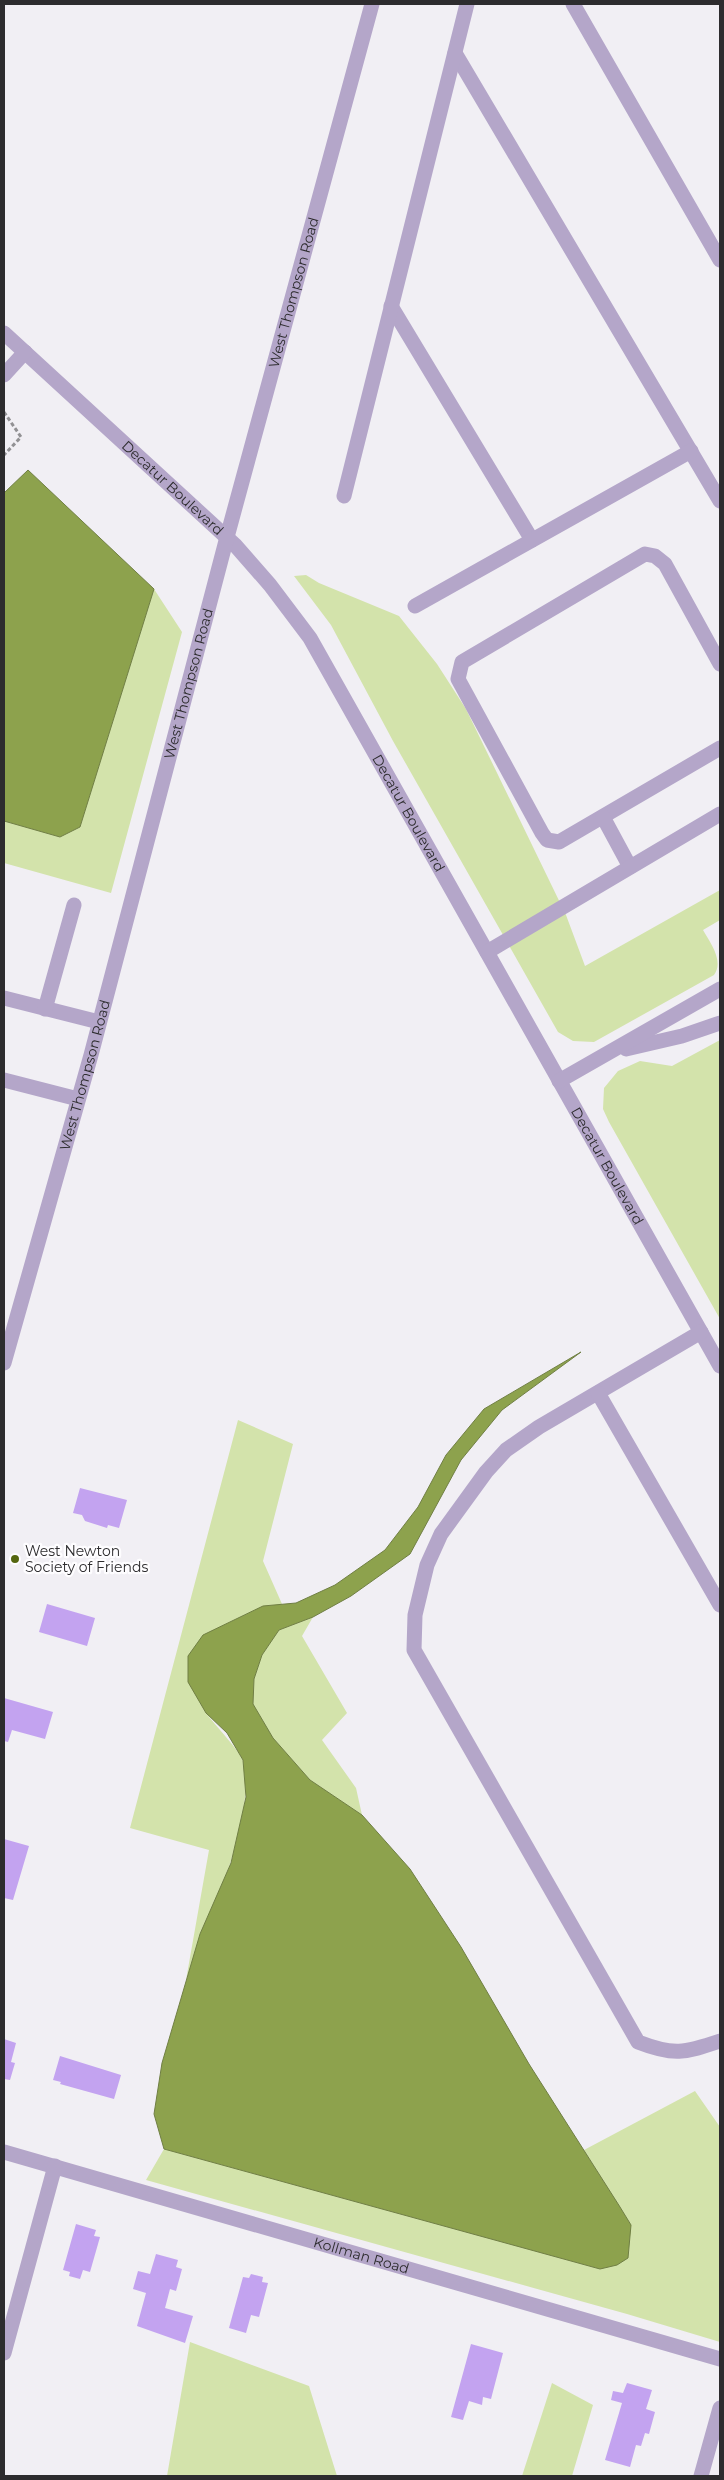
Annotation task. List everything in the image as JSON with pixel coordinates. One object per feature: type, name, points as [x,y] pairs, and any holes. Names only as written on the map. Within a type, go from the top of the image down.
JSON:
[{"type":"street","name":"West Thompson Road","points":[[4,1363],[99,1022],[227,537],[372,4]]},
{"type":"street","points":[[344,496],[467,4]]},
{"type":"street","points":[[573,4],[720,260]]},
{"type":"street","points":[[455,53],[720,501]]},
{"type":"street","points":[[391,306],[532,540]]},
{"type":"street","name":"Decatur Boulevard","points":[[4,333],[227,537],[270,586],[313,644],[720,1366]]},
{"type":"street","points":[[4,375],[25,352]]},
{"type":"street","points":[[415,606],[691,451]]},
{"type":"street","points":[[720,664],[665,564],[655,556],[645,554],[462,662],[458,679],[547,840],[559,842],[720,748]]},
{"type":"street","points":[[487,952],[720,814]]},
{"type":"street","points":[[602,817],[630,867]]},
{"type":"street","points":[[45,1008],[74,905]]},
{"type":"street","points":[[560,1081],[720,989]]},
{"type":"street","points":[[4,998],[99,1022]]},
{"type":"street","points":[[610,1053],[682,1036],[720,1023]]},
{"type":"street","points":[[4,1080],[78,1099]]},
{"type":"street","points":[[701,1332],[539,1427],[506,1450],[462,1504],[441,1534],[427,1566],[415,1614],[414,1650],[638,2042],[660,2050],[686,2052],[720,2041]]},
{"type":"street","points":[[598,1393],[720,1605]]},
{"type":"street","name":"Kollman Road","points":[[4,2152],[720,2359]]},
{"type":"street","points":[[4,2353],[55,2166]]},
{"type":"street","points":[[701,2476],[720,2408]]},
{"type":"path","points":[[4,412],[21,436],[4,455]]},
{"type":"shaded area","points":[[28,470],[154,589],[80,827],[60,837],[4,821],[4,493]]},
{"type":"shaded area","points":[[306,575],[319,583],[399,616],[437,664],[466,709],[566,915],[585,966],[720,890],[720,920],[703,930],[717,958],[717,970],[714,975],[594,1042],[573,1041],[558,1032],[393,741],[331,625],[294,576]]},
{"type":"shaded area","points":[[154,589],[182,632],[111,893],[4,863],[4,821],[60,837],[80,827]]},
{"type":"shaded area","points":[[720,1040],[720,1319],[603,1109],[604,1088],[618,1071],[640,1061],[672,1066]]},
{"type":"shaded area","points":[[581,1352],[502,1410],[461,1460],[410,1554],[351,1596],[313,1617],[279,1630],[262,1655],[254,1679],[253,1704],[273,1738],[310,1780],[362,1815],[410,1869],[461,1947],[529,2064],[631,2225],[628,2258],[617,2265],[600,2269],[164,2149],[154,2114],[162,2063],[200,1934],[231,1863],[246,1797],[243,1760],[227,1733],[206,1713],[188,1682],[188,1656],[203,1635],[263,1606],[296,1603],[335,1585],[385,1550],[418,1507],[446,1455],[484,1409]]},
{"type":"shaded area","points":[[238,1420],[293,1444],[263,1561],[282,1604],[244,1615],[206,1713],[241,1757],[246,1784],[237,1840],[228,1871],[186,1980],[209,1850],[130,1828]]},
{"type":"shaded area","points":[[313,1617],[302,1636],[347,1713],[322,1740],[356,1788],[362,1815],[310,1780],[273,1738],[253,1705],[254,1679],[262,1655],[279,1630]]},
{"type":"shaded area","points":[[695,2091],[720,2127],[720,2342],[627,2314],[146,2180],[164,2149],[600,2269],[631,2225],[584,2150]]},
{"type":"shaded area","points":[[190,2342],[309,2386],[337,2476],[167,2476]]},
{"type":"shaded area","points":[[552,2383],[593,2405],[572,2476],[522,2476]]},
{"type":"building","points":[[80,1488],[127,1500],[119,1528],[108,1525],[107,1528],[85,1521],[82,1515],[73,1513]]},
{"type":"building","points":[[47,1604],[95,1618],[87,1646],[39,1632]]},
{"type":"building","points":[[4,1698],[53,1712],[45,1739],[12,1730],[8,1742],[4,1741]]},
{"type":"building","points":[[4,1839],[29,1846],[13,1900],[4,1898]]},
{"type":"building","points":[[4,2039],[16,2043],[11,2062],[15,2063],[10,2080],[4,2079]]},
{"type":"building","points":[[60,2056],[121,2075],[114,2099],[60,2084],[61,2082],[53,2080]]},
{"type":"building","points":[[76,2224],[96,2230],[94,2236],[100,2237],[90,2272],[83,2270],[80,2279],[69,2276],[70,2272],[63,2270]]},
{"type":"building","points":[[156,2254],[178,2260],[176,2267],[182,2269],[176,2291],[170,2289],[165,2308],[193,2316],[185,2343],[137,2326],[146,2293],[133,2289],[138,2271],[150,2274]]},
{"type":"building","points":[[251,2274],[263,2277],[262,2282],[268,2283],[259,2317],[251,2315],[246,2333],[229,2328],[243,2277],[249,2278]]},
{"type":"building","points":[[471,2344],[503,2353],[491,2399],[483,2397],[482,2405],[469,2401],[463,2420],[451,2417]]},
{"type":"building","points":[[627,2383],[652,2390],[646,2409],[655,2412],[649,2434],[645,2433],[641,2446],[636,2445],[630,2467],[605,2460],[622,2403],[611,2400],[613,2391],[623,2393]]},
{"type":"place","name":"West Newton Society of Friends","points":[[15,1559]]}]
